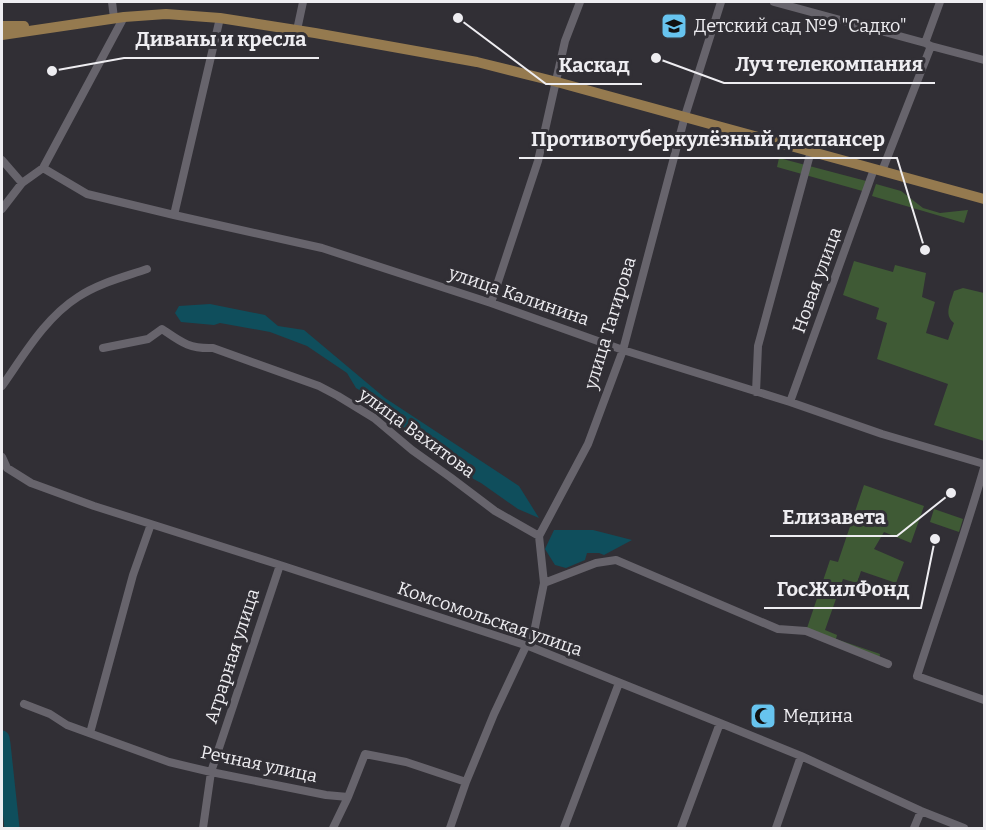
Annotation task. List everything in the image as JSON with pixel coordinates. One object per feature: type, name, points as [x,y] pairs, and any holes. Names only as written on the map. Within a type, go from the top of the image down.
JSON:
[{"type":"main road","points":[[2,35],[119,17],[166,14],[220,18],[297,30],[477,62],[685,116],[984,199]]},
{"type":"main road","points":[[2,26],[60,26]]},
{"type":"street","points":[[2,209],[22,183],[43,168],[119,17],[112,2]]},
{"type":"street","points":[[297,30],[303,2]]},
{"type":"street","points":[[491,303],[538,161],[565,41],[580,2]]},
{"type":"street","name":"улица Тагирова","points":[[539,536],[588,444],[623,350],[685,116],[721,2]]},
{"type":"street","points":[[774,2],[984,60]]},
{"type":"street","name":"Новая улица","points":[[790,402],[928,45],[940,2]]},
{"type":"street","points":[[174,215],[220,18]]},
{"type":"street","points":[[756,392],[758,346],[811,151]]},
{"type":"street","points":[[2,160],[22,183]]},
{"type":"street","name":"улица Калинина","points":[[43,168],[87,194],[321,248],[491,303],[623,350],[984,466]]},
{"type":"street","points":[[2,386],[42,329],[76,298],[99,285],[147,269]]},
{"type":"street","name":"улица Вахитова","points":[[103,348],[148,339],[162,329],[184,344],[213,348],[319,386],[374,418],[412,450],[495,511],[539,536]]},
{"type":"street","name":"Комсомольская улица","points":[[2,457],[7,468],[31,483],[528,647],[801,756],[921,811],[964,828]]},
{"type":"street","points":[[984,466],[917,676],[984,700]]},
{"type":"street","points":[[975,500],[984,503]]},
{"type":"street","points":[[90,733],[133,575],[151,524]]},
{"type":"street","points":[[450,828],[494,714],[528,647],[544,583],[539,536]]},
{"type":"street","points":[[544,583],[596,562],[616,560],[778,629],[806,631],[888,664]]},
{"type":"street","name":"Аграрная улица","points":[[202,828],[211,772],[280,565]]},
{"type":"street","points":[[564,828],[619,683]]},
{"type":"street","name":"Речная улица","points":[[24,704],[51,714],[67,725],[169,762],[326,795],[348,796]]},
{"type":"street","points":[[681,828],[720,723]]},
{"type":"street","points":[[333,828],[366,754],[406,762],[466,782]]},
{"type":"street","points":[[776,828],[801,756]]},
{"type":"street","points":[[914,828],[921,811]]},
{"type":"green space","points":[[779,158],[870,182],[866,192],[777,167]]},
{"type":"green space","points":[[876,184],[901,191],[923,208],[940,213],[968,210],[964,223],[872,196]]},
{"type":"green space","points":[[854,261],[893,272],[895,265],[926,273],[922,297],[935,302],[926,333],[948,340],[954,323],[948,312],[954,291],[963,288],[984,293],[984,441],[934,425],[948,384],[877,359],[887,323],[876,319],[879,308],[843,295]]},
{"type":"green space","points":[[864,485],[924,506],[911,543],[884,532],[874,549],[904,562],[896,583],[861,571],[857,583],[843,579],[825,630],[837,635],[836,639],[880,654],[879,660],[806,631],[830,560],[838,562]]},
{"type":"green space","points":[[934,509],[963,519],[959,532],[930,522]]},
{"type":"water","points":[[210,304],[265,315],[278,326],[304,330],[385,398],[519,486],[539,518],[518,509],[468,476],[459,463],[424,441],[405,434],[388,419],[386,406],[356,388],[347,373],[307,346],[270,332],[220,323],[214,325],[181,322],[175,313],[179,306]]},
{"type":"water","points":[[554,530],[593,530],[632,540],[604,555],[587,553],[585,560],[566,568],[555,565],[545,549]]},
{"type":"waterway","points":[[2,738],[12,828]]},
{"type":"place","name":"Каскад","points":[[458,18]]},
{"type":"place","name":"Детский сад №9 \"Садко\"","points":[[674,26]]},
{"type":"place","name":"Луч телекомпания","points":[[656,58]]},
{"type":"place","name":"Диваны и кресла","points":[[52,71]]},
{"type":"place","name":"Противотуберкулёзный диспансер","points":[[925,250]]},
{"type":"place","name":"Елизавета","points":[[951,493]]},
{"type":"place","name":"ГосЖилФонд","points":[[935,539]]},
{"type":"place","name":"Медина","points":[[763,716]]}]
